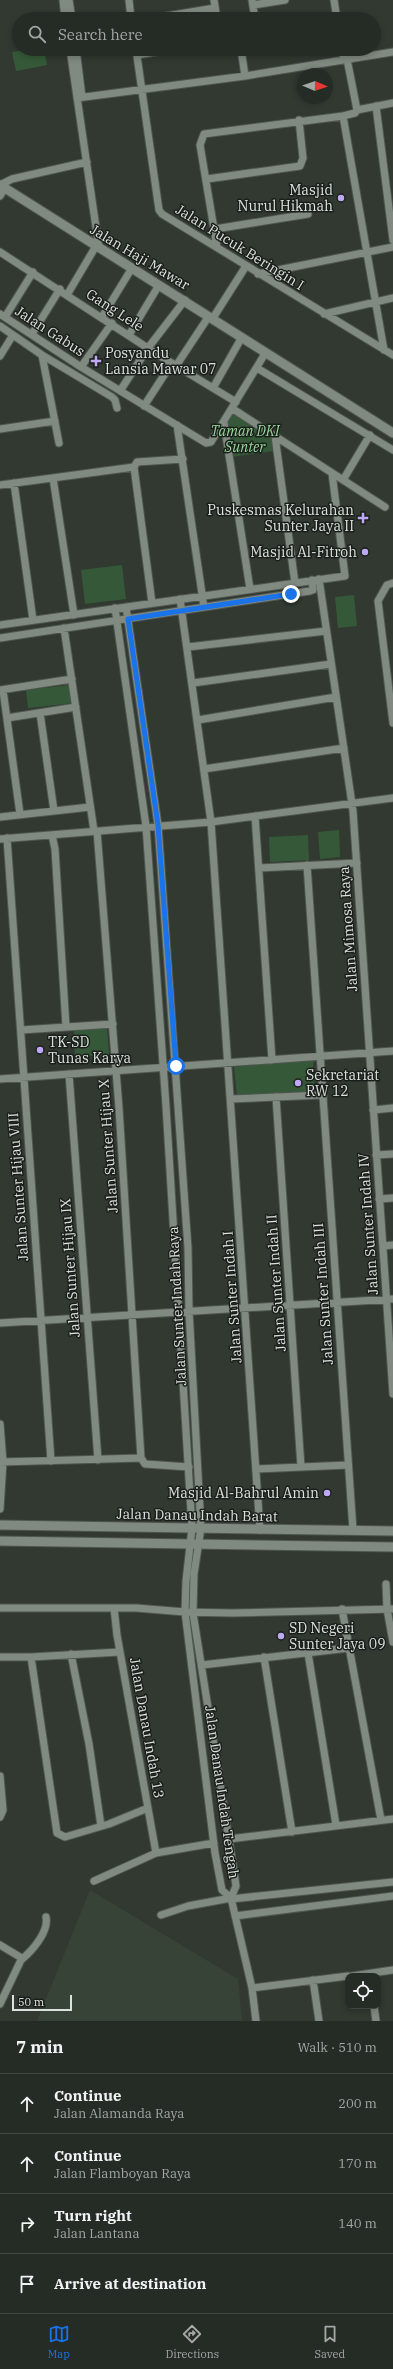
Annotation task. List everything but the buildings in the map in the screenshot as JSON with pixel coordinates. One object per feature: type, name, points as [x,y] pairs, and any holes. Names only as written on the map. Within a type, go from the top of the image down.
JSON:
[{"type":"street","points":[[62,0],[64,12]]},
{"type":"street","points":[[69,0],[71,12]]},
{"type":"street","points":[[129,0],[130,12]]},
{"type":"street","points":[[214,0],[216,12]]},
{"type":"street","points":[[254,12],[252,2],[285,0]]},
{"type":"street","points":[[334,0],[336,12]]},
{"type":"street","points":[[191,12],[215,8]]},
{"type":"street","points":[[381,54],[393,52]]},
{"type":"street","points":[[67,294],[98,247],[79,99],[71,56]]},
{"type":"street","points":[[76,56],[79,99]]},
{"type":"street","name":"Jalan Pucuk Beringin I","points":[[137,56],[159,210],[162,214],[393,355]]},
{"type":"street","points":[[242,56],[245,76]]},
{"type":"street","points":[[345,56],[357,110]]},
{"type":"street","points":[[79,99],[141,89],[245,76],[370,56]]},
{"type":"street","points":[[217,247],[200,145],[204,134],[299,120],[343,116],[355,113],[357,110],[393,103]]},
{"type":"street","points":[[376,106],[393,240]]},
{"type":"street","points":[[343,116],[365,253],[376,302],[384,350]]},
{"type":"street","points":[[206,179],[300,166],[304,158],[299,120]]},
{"type":"street","points":[[2,190],[12,178],[87,162]]},
{"type":"street","name":"Jalan Haji Mawar","points":[[2,190],[185,300],[393,433]]},
{"type":"street","points":[[215,229],[308,214]]},
{"type":"street","points":[[258,274],[393,247]]},
{"type":"street","name":"Gang Lele","points":[[0,252],[112,323],[148,348],[213,388],[275,436],[385,507]]},
{"type":"street","points":[[144,406],[174,364],[211,317],[246,266]]},
{"type":"street","points":[[102,317],[132,268]]},
{"type":"street","points":[[3,316],[33,272]]},
{"type":"street","points":[[129,335],[159,285]]},
{"type":"street","points":[[32,334],[60,290]]},
{"type":"street","points":[[324,314],[393,298]]},
{"type":"street","points":[[120,391],[148,348],[185,300]]},
{"type":"street","name":"Jalan Gabus","points":[[3,316],[81,367],[208,443],[224,423]]},
{"type":"street","points":[[81,367],[112,323]]},
{"type":"street","points":[[0,326],[42,355],[112,396],[115,400],[116,408]]},
{"type":"street","points":[[0,356],[13,335]]},
{"type":"street","points":[[213,388],[242,337]]},
{"type":"street","points":[[250,589],[224,423],[266,352]]},
{"type":"street","points":[[42,355],[59,443]]},
{"type":"street","points":[[257,368],[393,450]]},
{"type":"street","points":[[0,429],[55,422]]},
{"type":"street","points":[[177,425],[204,607]]},
{"type":"street","points":[[343,480],[370,435]]},
{"type":"street","points":[[275,436],[295,583]]},
{"type":"street","points":[[152,603],[134,467],[137,462],[183,459]]},
{"type":"street","points":[[0,485],[134,467]]},
{"type":"street","points":[[0,625],[345,576],[332,473]]},
{"type":"street","points":[[52,478],[74,615]]},
{"type":"street","points":[[14,483],[33,620]]},
{"type":"street","points":[[0,638],[310,591],[313,590],[316,580]]},
{"type":"street","name":"Jalan Mimosa Raya","points":[[316,580],[326,631],[352,803],[369,1053]]},
{"type":"street","points":[[393,583],[387,585],[379,595],[378,601],[393,723]]},
{"type":"street","name":"Jalan Sunter Indah I","points":[[180,599],[188,647],[211,822],[229,1062],[260,1530]]},
{"type":"street","name":"Jalan Sunter Indah Raya","points":[[126,607],[158,825],[176,1066],[188,1248],[196,1528],[195,1544]]},
{"type":"street","name":"Jalan Sunter Indah Raya","points":[[115,608],[146,826],[180,1310],[189,1468],[196,1528]]},
{"type":"street","name":"Jalan Sunter Hijau X","points":[[64,628],[90,807],[95,831],[116,1071],[133,1314],[141,1458]]},
{"type":"street","points":[[188,647],[326,631]]},
{"type":"street","points":[[193,683],[331,664]]},
{"type":"street","points":[[20,814],[2,690],[72,679]]},
{"type":"street","points":[[198,720],[336,697]]},
{"type":"street","points":[[7,718],[76,707]]},
{"type":"street","points":[[40,713],[54,811]]},
{"type":"street","points":[[204,769],[344,748]]},
{"type":"street","points":[[4,839],[158,825],[211,822],[393,798]]},
{"type":"street","points":[[0,816],[90,807]]},
{"type":"street","points":[[255,816],[260,868],[272,1060]]},
{"type":"street","points":[[52,835],[55,849],[66,1027]]},
{"type":"street","name":"Jalan Sunter Hijau VIII","points":[[4,839],[21,1030],[23,1077],[51,1461]]},
{"type":"street","points":[[260,868],[357,862]]},
{"type":"street","name":"Jalan Sunter Indah III","points":[[307,865],[336,1302],[353,1530]]},
{"type":"street","points":[[21,1030],[112,1024]]},
{"type":"street","points":[[0,1079],[393,1051]]},
{"type":"street","name":"Jalan Sunter Indah IV","points":[[369,1053],[383,1246],[390,1299],[393,1394]]},
{"type":"street","name":"Jalan Sunter Hijau IX","points":[[68,1074],[98,1460]]},
{"type":"street","points":[[231,1099],[322,1095]]},
{"type":"street","name":"Jalan Sunter Indah II","points":[[276,1097],[301,1467]]},
{"type":"street","points":[[373,1110],[393,1108]]},
{"type":"street","points":[[376,1156],[393,1154]]},
{"type":"street","points":[[379,1199],[393,1198]]},
{"type":"street","points":[[383,1246],[393,1245]]},
{"type":"street","points":[[0,1323],[87,1318],[180,1310],[390,1299]]},
{"type":"street","points":[[0,1424],[0,1508]]},
{"type":"street","points":[[1,1462],[141,1458],[145,1464],[189,1468]]},
{"type":"street","points":[[256,1469],[348,1465]]},
{"type":"street","name":"Jalan Danau Indah Barat","points":[[0,1525],[393,1531]]},
{"type":"street","name":"Jalan Danau Indah Barat","points":[[0,1540],[393,1547]]},
{"type":"street","name":"Jalan Danau Indah Tengah","points":[[195,1544],[193,1613],[236,1886],[231,1899],[222,1890],[214,1842],[185,1612],[186,1581],[195,1544]]},
{"type":"street","points":[[386,1584],[393,1642]]},
{"type":"street","points":[[0,1608],[114,1608],[193,1613],[390,1609]]},
{"type":"street","name":"Jalan Danau Indah 13","points":[[114,1608],[120,1652],[156,1853]]},
{"type":"street","points":[[342,1609],[381,1820]]},
{"type":"street","points":[[202,1665],[349,1648]]},
{"type":"street","points":[[0,1657],[32,1657],[120,1652]]},
{"type":"street","points":[[308,1652],[336,1825]]},
{"type":"street","points":[[71,1654],[90,1744],[101,1826]]},
{"type":"street","points":[[32,1657],[57,1832],[66,1837],[101,1826],[148,1808]]},
{"type":"street","points":[[264,1657],[292,1832]]},
{"type":"street","points":[[0,1776],[2,1813]]},
{"type":"street","points":[[229,1839],[393,1818]]},
{"type":"street","points":[[94,1881],[156,1853],[214,1842]]},
{"type":"street","points":[[161,1915],[188,1906],[231,1899],[393,1882]]},
{"type":"street","points":[[235,1916],[393,1896]]},
{"type":"street","points":[[231,1899],[252,1988],[256,2021]]},
{"type":"street","points":[[0,2004],[21,1960],[35,1945],[46,1924],[46,1917]]},
{"type":"street","points":[[0,1945],[20,1957],[21,1960]]},
{"type":"street","points":[[379,1973],[393,1970]]},
{"type":"street","points":[[252,1988],[345,1976]]},
{"type":"street","points":[[313,1980],[319,2021]]},
{"type":"street","points":[[374,2009],[376,2021]]},
{"type":"shaded area","points":[[90,1890],[238,1979],[242,2021],[37,2021]]},
{"type":"green space","points":[[13,56],[45,56],[47,65],[16,71]]},
{"type":"green space","name":"Taman DKI Sunter","points":[[234,412],[273,438],[274,451],[231,457],[226,424]]},
{"type":"green space","points":[[122,565],[126,599],[85,604],[81,570]]},
{"type":"green space","points":[[354,595],[357,626],[338,628],[335,597]]},
{"type":"green space","points":[[71,685],[73,703],[28,708],[26,690]]},
{"type":"green space","points":[[339,830],[340,857],[320,859],[318,832]]},
{"type":"green space","points":[[308,835],[309,860],[270,862],[269,837]]},
{"type":"green space","points":[[107,1028],[109,1055],[75,1057],[74,1030]]},
{"type":"green space","points":[[313,1058],[315,1092],[237,1096],[234,1067]]},
{"type":"place","name":"Masjid Nurul Hikmah","points":[[341,198]]},
{"type":"place","name":"Posyandu Lansia Mawar 07","points":[[96,361]]},
{"type":"place","name":"Puskesmas Kelurahan Sunter Jaya II","points":[[363,518]]},
{"type":"place","name":"Masjid Al-Fitroh","points":[[365,552]]},
{"type":"place","name":"TK-SD Tunas Karya","points":[[40,1050]]},
{"type":"place","name":"Sekretariat RW 12","points":[[298,1083]]},
{"type":"place","name":"Masjid Al-Bahrul Amin","points":[[327,1493]]},
{"type":"place","name":"SD Negeri Sunter Jaya 09","points":[[281,1636]]},
{"type":"route","points":[[176,1066],[158,825],[128,619],[291,594]]}]
